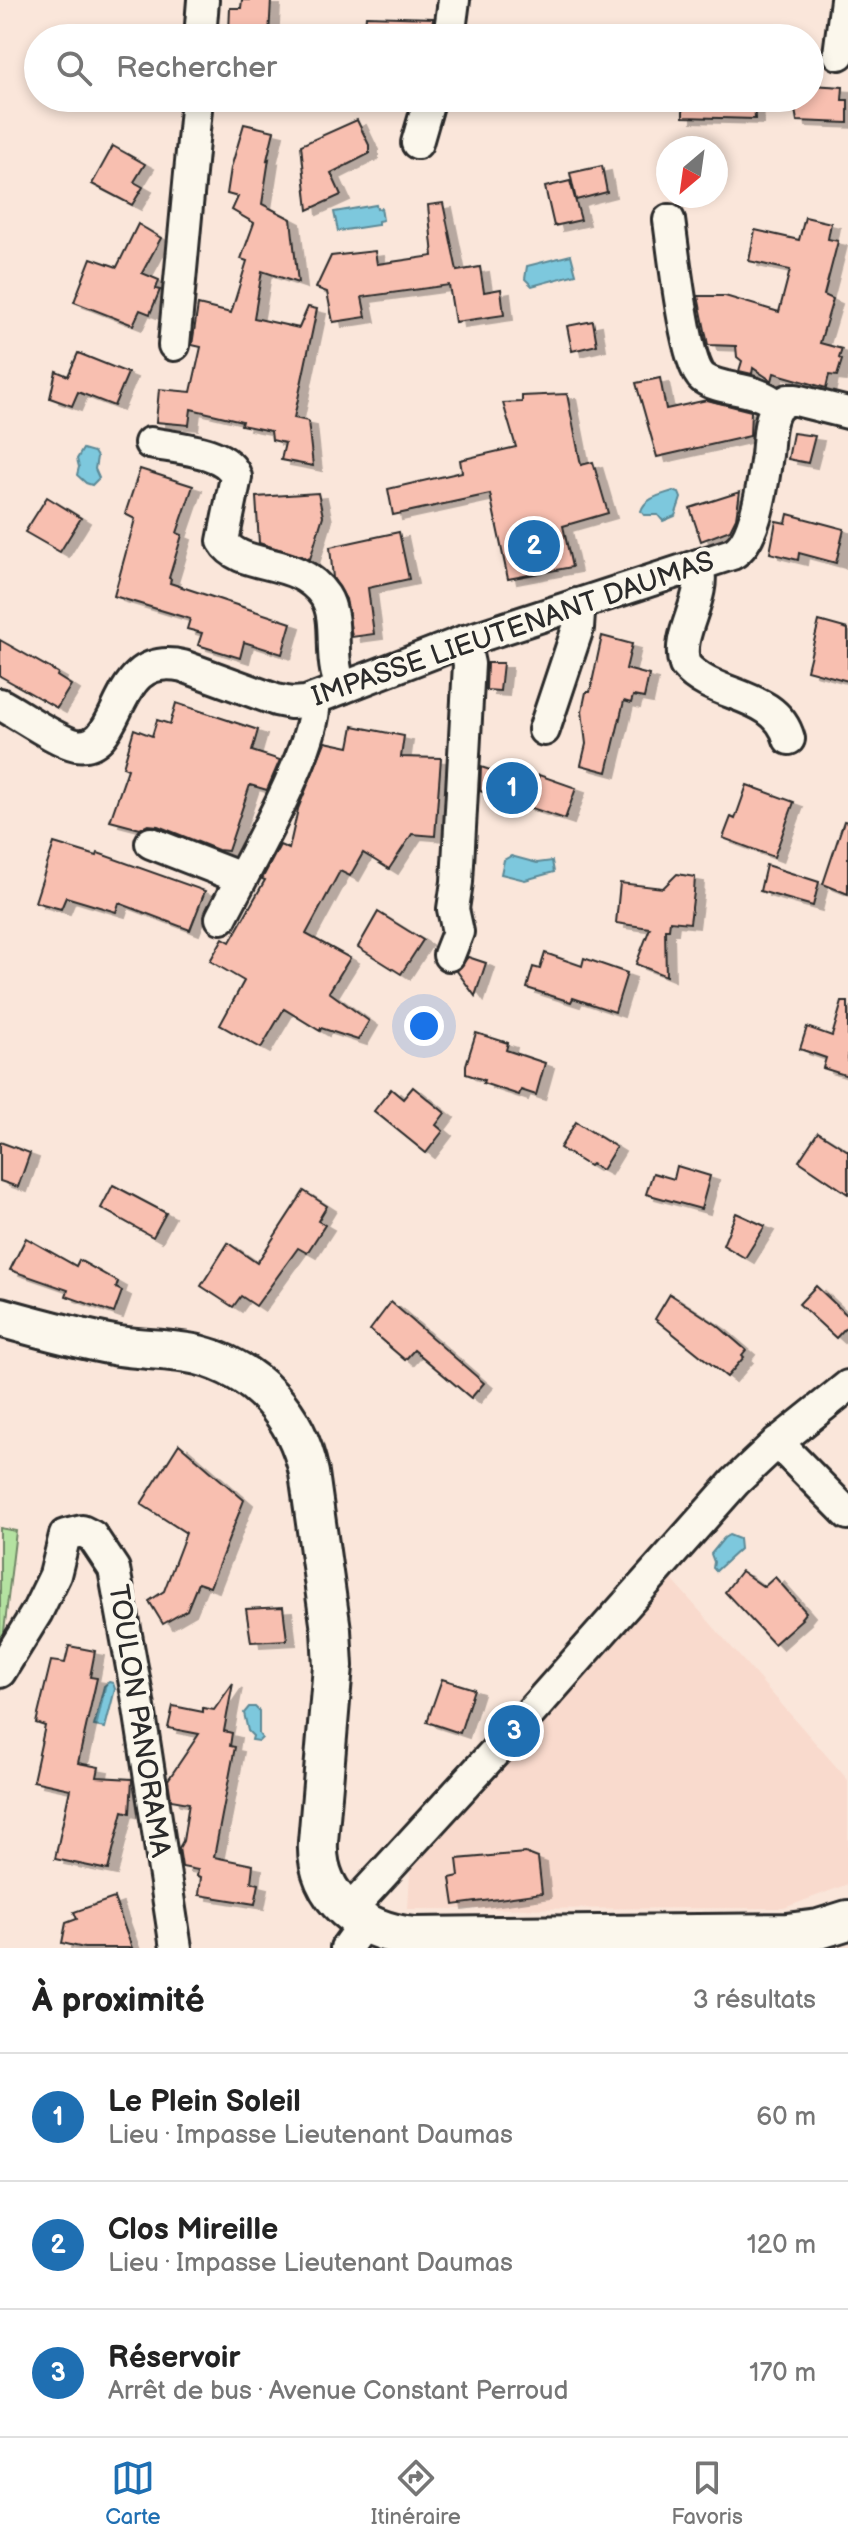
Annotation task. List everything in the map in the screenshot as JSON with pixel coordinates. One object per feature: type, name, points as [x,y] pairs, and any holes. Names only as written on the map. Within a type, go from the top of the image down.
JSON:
[{"type":"main road","points":[[0,1317],[98,1342],[174,1351],[218,1362],[254,1383],[285,1411],[307,1460],[331,1630],[332,1701],[318,1842],[319,1862],[322,1876],[353,1927],[414,1937],[787,1933],[819,1929],[848,1920]]},
{"type":"street","points":[[201,24],[203,0]]},
{"type":"street","points":[[451,24],[454,0]]},
{"type":"street","points":[[839,54],[846,0]]},
{"type":"street","points":[[174,345],[196,112]]},
{"type":"street","points":[[417,143],[426,112]]},
{"type":"street","points":[[669,220],[691,357],[698,374],[713,383],[758,393],[778,406],[788,400],[796,400],[848,413]]},
{"type":"street","name":"IMPASSE LIEUTENANT DAUMAS","points":[[0,704],[70,743],[85,745],[98,739],[129,686],[144,669],[152,665],[170,663],[183,666],[276,700],[299,703],[314,700],[464,641],[737,551],[748,537],[764,472],[772,417],[778,406]]},
{"type":"street","points":[[150,443],[216,457],[233,467],[236,477],[223,541],[235,553],[299,572],[319,588],[330,609],[336,670],[342,688]]},
{"type":"street","points":[[698,565],[701,578],[683,651],[685,665],[706,683],[755,702],[776,715],[783,722],[789,739]]},
{"type":"street","points":[[544,730],[578,628],[577,604]]},
{"type":"street","points":[[449,955],[458,932],[453,909],[469,664],[464,641]]},
{"type":"street","points":[[221,918],[307,743],[315,709],[314,700]]},
{"type":"street","points":[[151,843],[241,878]]},
{"type":"street","points":[[353,1927],[514,1731],[735,1482],[777,1442],[848,1386]]},
{"type":"street","points":[[777,1442],[848,1514]]},
{"type":"street","name":"TOULON PANORAMA","points":[[0,1672],[37,1612],[55,1575],[65,1535],[82,1531],[92,1536],[114,1569],[176,1948]]},
{"type":"shaded area","points":[[669,1576],[848,1780],[848,1884],[784,1908],[408,1909],[410,1872]]},
{"type":"green space","points":[[0,1528],[16,1531],[0,1665]]},
{"type":"water","points":[[376,205],[377,209],[381,208],[383,220],[378,221],[378,225],[338,231],[334,212]]},
{"type":"water","points":[[571,255],[576,274],[532,286],[525,279],[527,266]]},
{"type":"water","points":[[83,449],[94,452],[97,457],[95,469],[99,478],[92,485],[77,475],[77,459]]},
{"type":"water","points":[[673,491],[679,493],[681,498],[675,516],[663,521],[658,515],[644,515],[641,511],[650,500]]},
{"type":"water","points":[[511,856],[537,863],[552,861],[554,872],[525,880],[501,874],[504,860]]},
{"type":"water","points":[[729,1535],[739,1539],[740,1549],[716,1571],[711,1554]]},
{"type":"water","points":[[109,1682],[115,1689],[105,1728],[94,1726],[104,1686]]},
{"type":"water","points":[[249,1707],[259,1711],[259,1734],[262,1738],[259,1741],[252,1740],[253,1736],[248,1731],[244,1713]]},
{"type":"building","points":[[242,0],[271,0],[270,24],[229,24],[230,8],[241,8]]},
{"type":"building","points":[[366,16],[433,18],[432,24],[365,24]]},
{"type":"building","points":[[824,86],[843,87],[842,100],[848,100],[848,123],[797,121],[795,112],[824,112]]},
{"type":"building","points":[[683,112],[755,112],[755,119],[683,117]]},
{"type":"building","points":[[357,120],[369,145],[369,154],[331,173],[341,195],[308,210],[301,145]]},
{"type":"building","points":[[244,124],[274,131],[262,204],[291,219],[298,283],[262,271],[254,318],[299,328],[308,307],[317,309],[294,418],[308,421],[313,466],[281,460],[285,443],[272,440],[271,431],[241,425],[242,421],[191,409],[189,425],[156,422],[159,389],[191,392],[201,347],[192,345],[198,305],[231,313],[247,261],[241,259],[254,223],[232,210],[238,197],[227,194]]},
{"type":"building","points":[[113,146],[145,164],[134,182],[143,187],[132,205],[92,184]]},
{"type":"building","points":[[602,166],[607,192],[576,200],[570,173]]},
{"type":"building","points":[[570,181],[581,220],[554,226],[545,187]]},
{"type":"building","points":[[443,203],[457,271],[480,267],[484,292],[501,289],[504,315],[455,322],[449,285],[362,297],[366,317],[333,322],[327,292],[316,288],[331,256],[375,251],[377,264],[433,256],[428,205]]},
{"type":"building","points":[[805,217],[831,223],[828,239],[838,241],[824,295],[833,299],[820,343],[842,349],[839,358],[842,360],[837,376],[829,375],[826,388],[774,373],[772,381],[753,368],[752,374],[739,371],[742,361],[737,357],[736,346],[708,345],[698,296],[725,296],[779,312],[790,270],[749,261],[755,230],[799,240]]},
{"type":"building","points":[[138,224],[161,238],[142,273],[159,280],[156,289],[160,290],[150,314],[140,310],[133,325],[74,302],[91,258],[117,267]]},
{"type":"building","points":[[593,321],[597,345],[572,351],[567,326]]},
{"type":"building","points":[[78,353],[128,373],[114,406],[78,392],[72,406],[50,398],[56,371],[68,376]]},
{"type":"building","points":[[660,378],[666,409],[707,400],[751,411],[750,436],[657,457],[636,383]]},
{"type":"building","points":[[567,394],[581,465],[593,462],[608,513],[563,526],[572,567],[508,579],[490,494],[393,515],[388,489],[462,472],[460,460],[516,447],[503,403],[522,402],[522,396]]},
{"type":"building","points":[[793,433],[815,436],[808,463],[788,459]]},
{"type":"building","points":[[140,469],[193,486],[177,533],[182,535],[170,583],[291,623],[282,654],[244,642],[240,658],[198,645],[202,633],[187,629],[190,619],[114,596],[135,519],[125,514]]},
{"type":"building","points":[[740,492],[736,518],[730,530],[701,541],[690,508]]},
{"type":"building","points":[[318,493],[323,516],[310,559],[259,543],[256,497]]},
{"type":"building","points":[[47,497],[81,518],[60,552],[25,532]]},
{"type":"building","points":[[788,514],[844,529],[836,563],[799,553],[798,560],[770,553],[776,521],[786,523]]},
{"type":"building","points":[[399,532],[409,579],[368,588],[374,634],[352,637],[346,599],[333,578],[330,547]]},
{"type":"building","points":[[819,621],[848,629],[848,681],[807,670]]},
{"type":"building","points":[[602,636],[632,644],[626,669],[649,675],[644,698],[633,696],[631,703],[624,701],[607,772],[581,765],[586,744],[582,711],[586,692],[590,692]]},
{"type":"building","points":[[0,640],[58,673],[57,676],[71,685],[57,708],[0,676]]},
{"type":"building","points":[[487,663],[503,663],[500,691],[486,690]]},
{"type":"building","points":[[176,703],[258,730],[252,751],[280,760],[267,790],[250,785],[228,851],[218,850],[158,826],[148,825],[140,829],[110,821],[128,769],[123,767],[134,729],[152,736],[157,720],[170,724]]},
{"type":"building","points":[[353,726],[404,736],[401,757],[441,758],[435,836],[412,834],[389,869],[363,853],[350,876],[340,871],[306,934],[350,958],[329,992],[369,1021],[358,1040],[321,1028],[320,1031],[284,1009],[261,1048],[220,1025],[244,981],[210,961],[223,938],[230,942],[265,880],[262,879],[280,845],[289,849],[298,809],[325,742],[349,747]]},
{"type":"building","points":[[481,767],[536,785],[539,775],[576,788],[565,819],[480,791]]},
{"type":"building","points":[[747,785],[794,802],[774,857],[723,838],[731,817],[735,819]]},
{"type":"building","points":[[844,821],[848,822],[848,894],[823,884]]},
{"type":"building","points":[[54,843],[97,856],[98,853],[205,891],[190,930],[119,903],[116,912],[66,897],[61,909],[35,902]]},
{"type":"building","points":[[766,865],[819,882],[813,906],[760,891]]},
{"type":"building","points":[[677,874],[695,877],[694,892],[690,923],[670,921],[669,929],[665,929],[666,976],[636,964],[650,928],[616,923],[620,883],[663,888]]},
{"type":"building","points":[[378,912],[423,940],[401,974],[358,947]]},
{"type":"building","points":[[545,953],[582,966],[584,958],[627,973],[615,1012],[573,998],[571,1002],[527,988],[533,967],[540,969]]},
{"type":"building","points":[[468,957],[486,963],[475,996],[457,971]]},
{"type":"building","points":[[842,1002],[848,1002],[848,1076],[823,1068],[826,1058],[800,1049],[807,1027],[832,1036]]},
{"type":"building","points":[[476,1033],[508,1043],[506,1050],[545,1063],[536,1095],[521,1090],[519,1095],[466,1074]]},
{"type":"building","points":[[413,1087],[445,1113],[436,1125],[443,1131],[426,1153],[374,1111],[391,1089],[403,1099]]},
{"type":"building","points":[[576,1122],[616,1147],[602,1170],[591,1164],[589,1166],[560,1148]]},
{"type":"building","points":[[818,1132],[848,1151],[848,1194],[799,1161]]},
{"type":"building","points":[[0,1142],[30,1153],[18,1187],[0,1181]]},
{"type":"building","points":[[677,1166],[710,1176],[701,1209],[646,1194],[653,1173],[674,1179]]},
{"type":"building","points":[[113,1185],[166,1213],[153,1237],[101,1208]]},
{"type":"building","points":[[304,1191],[327,1206],[318,1221],[325,1225],[307,1253],[298,1248],[256,1306],[241,1296],[233,1307],[201,1286],[228,1243],[257,1263]]},
{"type":"building","points":[[736,1213],[765,1226],[745,1258],[723,1245]]},
{"type":"building","points":[[26,1238],[76,1266],[79,1260],[118,1282],[116,1288],[122,1291],[114,1313],[66,1296],[68,1290],[10,1270]]},
{"type":"building","points":[[816,1286],[848,1316],[848,1325],[836,1338],[799,1304]]},
{"type":"building","points":[[670,1294],[717,1325],[746,1350],[727,1377],[655,1319]]},
{"type":"building","points":[[391,1302],[484,1383],[471,1398],[414,1350],[405,1360],[370,1330]]},
{"type":"building","points":[[179,1444],[244,1500],[210,1587],[198,1583],[187,1610],[163,1624],[149,1601],[164,1591],[186,1533],[141,1504]]},
{"type":"building","points":[[741,1571],[764,1587],[775,1577],[806,1612],[774,1644],[725,1592]]},
{"type":"building","points":[[283,1607],[287,1640],[251,1642],[246,1609]]},
{"type":"building","points":[[69,1646],[95,1651],[90,1677],[97,1678],[78,1763],[99,1767],[97,1777],[132,1779],[130,1813],[123,1811],[108,1870],[55,1859],[70,1789],[33,1781],[45,1726],[36,1723],[51,1661],[65,1663]]},
{"type":"building","points":[[442,1679],[474,1689],[460,1733],[427,1722]]},
{"type":"building","points":[[233,1683],[224,1731],[232,1733],[230,1746],[235,1747],[214,1857],[253,1865],[251,1882],[259,1884],[255,1904],[199,1895],[201,1877],[197,1876],[198,1870],[182,1867],[179,1848],[189,1803],[171,1800],[168,1780],[199,1734],[168,1728],[173,1706],[203,1712],[203,1708],[214,1710]]},
{"type":"building","points":[[525,1853],[538,1858],[542,1893],[454,1905],[450,1878],[459,1876],[457,1859]]},
{"type":"building","points":[[114,1898],[132,1948],[84,1948],[62,1943],[66,1923],[77,1919],[74,1912]]},
{"type":"place","name":"Clos Mireille","points":[[534,546]]},
{"type":"place","name":"Le Plein Soleil","points":[[512,788]]},
{"type":"place","name":"Réservoir","points":[[514,1731]]}]
